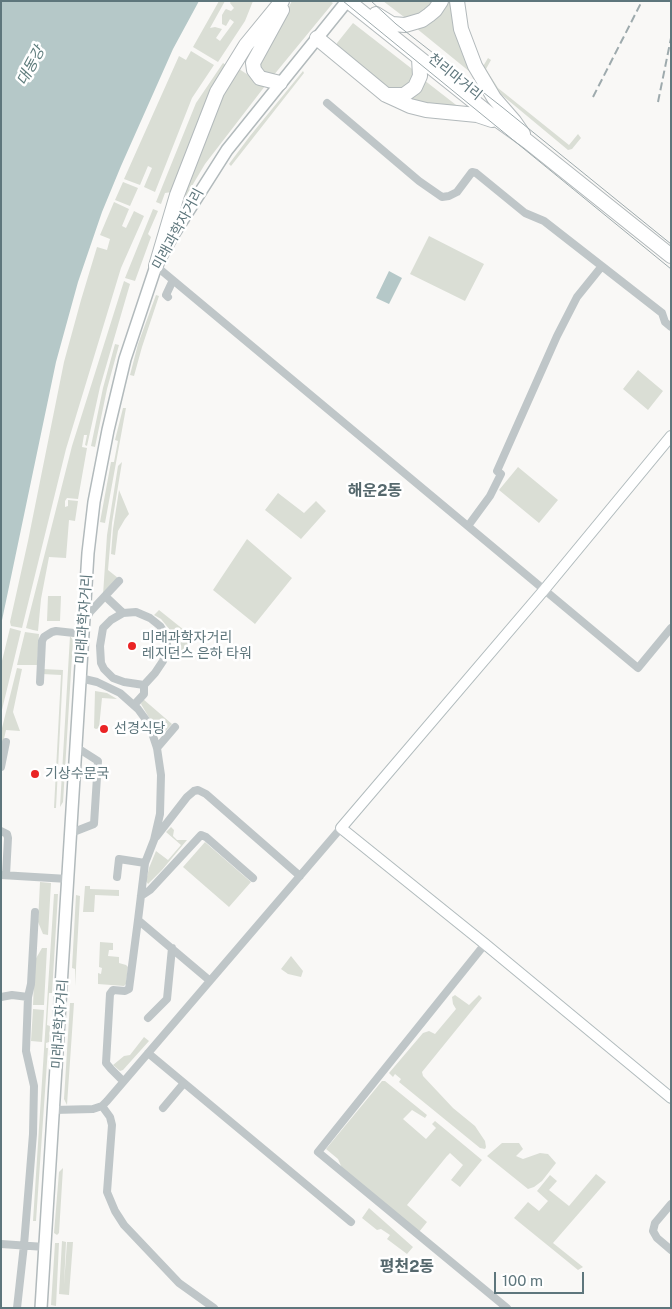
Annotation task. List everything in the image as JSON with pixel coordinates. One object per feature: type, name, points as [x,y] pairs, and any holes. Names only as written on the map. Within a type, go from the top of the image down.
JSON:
[{"type":"highway","points":[[280,83],[260,78],[254,70],[253,63],[284,1]]},
{"type":"highway","points":[[156,266],[176,195],[217,92],[246,45],[284,1]]},
{"type":"highway","points":[[348,1],[377,19],[392,24],[405,25],[422,20],[435,10],[441,1]]},
{"type":"highway","points":[[360,1],[377,19]]},
{"type":"highway","points":[[456,1],[462,29],[475,66],[494,98],[514,121],[527,141]]},
{"type":"highway","name":"천리마거리","points":[[377,19],[419,58],[671,256]]},
{"type":"highway","name":"천리마거리","points":[[377,19],[499,113],[527,141]]},
{"type":"highway","points":[[317,38],[386,95],[410,106],[426,110],[477,115],[493,121],[527,141]]},
{"type":"highway","points":[[386,95],[404,95],[415,87],[420,76],[419,58]]},
{"type":"main road","name":"미래과학자거리","points":[[42,1308],[88,553],[94,502],[108,430],[125,359],[156,266],[207,179],[251,119],[348,1]]},
{"type":"street","points":[[327,103],[442,198],[457,192],[472,172],[476,173],[525,213],[544,221],[662,312],[664,322],[671,328]]},
{"type":"street","points":[[156,266],[638,668],[671,628]]},
{"type":"street","points":[[468,526],[490,496],[502,474],[497,471],[576,297],[602,266]]},
{"type":"street","points":[[168,297],[166,295],[173,280]]},
{"type":"street","points":[[54,1110],[93,1109],[102,1106],[544,590],[671,436]]},
{"type":"street","points":[[40,682],[41,647],[44,636],[56,631],[84,628],[90,612],[119,581]]},
{"type":"street","points":[[105,596],[123,613]]},
{"type":"street","points":[[134,705],[144,694],[144,685],[163,661],[167,648],[167,637],[160,626],[150,618],[136,612],[123,613],[111,620],[103,628],[100,646],[101,663],[112,678],[144,685]]},
{"type":"street","points":[[80,678],[120,693],[138,709],[149,724],[157,748],[162,775],[160,814],[154,840],[145,863],[129,988],[124,991],[113,990],[110,994],[106,1063],[123,1081]]},
{"type":"street","points":[[157,748],[175,727]]},
{"type":"street","points":[[1,767],[6,742]]},
{"type":"street","points":[[71,833],[94,824],[98,770],[98,761],[76,748]]},
{"type":"street","points":[[154,840],[188,797],[198,790],[206,794],[300,876]]},
{"type":"street","points":[[341,828],[671,1098]]},
{"type":"street","points":[[1,831],[7,834],[8,838],[4,875],[68,879]]},
{"type":"street","points":[[140,896],[150,890],[201,835],[206,836],[253,878]]},
{"type":"street","points":[[117,877],[119,859],[145,863]]},
{"type":"street","points":[[17,1308],[33,1134],[34,1086],[26,1051],[35,912]]},
{"type":"street","points":[[138,920],[209,980]]},
{"type":"street","points":[[485,944],[318,1152],[506,1308]]},
{"type":"street","points":[[148,1018],[166,999],[172,948]]},
{"type":"street","points":[[1,997],[12,995],[28,997]]},
{"type":"street","points":[[148,1053],[351,1222]]},
{"type":"street","points":[[163,1108],[184,1083]]},
{"type":"street","points":[[102,1106],[110,1117],[112,1125],[107,1192],[115,1211],[124,1225],[179,1282],[214,1308]]},
{"type":"street","points":[[671,1204],[655,1223],[653,1231],[657,1238],[671,1250]]},
{"type":"street","points":[[1,1244],[46,1247]]},
{"type":"shaded area","points":[[219,1],[225,1],[210,28],[222,29],[216,38],[220,41],[234,22],[230,19],[226,26],[222,24],[222,15],[225,10],[231,11],[234,8],[230,3],[231,1],[253,1],[245,21],[218,62],[193,47]]},
{"type":"shaded area","points":[[292,1],[330,1],[333,3],[273,76],[264,75],[258,61]]},
{"type":"shaded area","points":[[383,1],[438,1],[435,7],[408,20]]},
{"type":"shaded area","points":[[446,1],[452,1],[475,76],[416,28]]},
{"type":"shaded area","points":[[353,23],[416,72],[407,89],[389,91],[337,47],[337,43]]},
{"type":"shaded area","points":[[191,51],[214,65],[192,98],[155,192],[144,187],[152,168],[148,166],[140,185],[124,179],[179,56],[186,60]]},
{"type":"shaded area","points":[[488,58],[491,60],[486,69],[498,88],[569,145],[578,134],[581,138],[572,149],[568,150],[497,91],[482,68]]},
{"type":"shaded area","points":[[223,63],[226,65],[210,92],[172,192],[165,193],[161,204],[156,202],[196,103]]},
{"type":"shaded area","points":[[236,67],[265,86],[205,164],[186,196],[184,193],[210,120]]},
{"type":"shaded area","points":[[303,71],[304,73],[231,166],[229,164],[250,136]]},
{"type":"shaded area","points":[[424,80],[460,108],[417,102],[409,98]]},
{"type":"shaded area","points":[[123,182],[138,188],[130,206],[115,200]]},
{"type":"shaded area","points":[[114,202],[129,209],[122,226],[126,228],[134,211],[144,216],[121,268],[66,449],[22,628],[11,626],[10,622],[64,362],[97,247],[107,250],[110,239],[100,235]]},
{"type":"shaded area","points":[[153,209],[158,211],[148,234],[151,237],[135,281],[125,278]]},
{"type":"shaded area","points":[[429,236],[484,264],[465,301],[410,274]]},
{"type":"shaded area","points":[[124,281],[130,284],[100,387],[87,446],[85,445],[87,435],[84,435],[82,447],[87,448],[78,499],[67,498],[65,501],[65,507],[68,506],[68,500],[78,501],[75,521],[69,520],[66,558],[49,557],[41,599],[38,631],[33,630],[26,628],[72,446]]},
{"type":"shaded area","points":[[156,295],[159,296],[134,376],[130,375],[138,344]]},
{"type":"shaded area","points":[[115,344],[119,345],[107,389],[95,447],[91,446],[103,388]]},
{"type":"shaded area","points":[[638,370],[663,391],[648,410],[623,389]]},
{"type":"shaded area","points":[[123,408],[126,408],[105,523],[100,522],[111,462],[114,462],[118,441],[115,440]]},
{"type":"shaded area","points":[[122,462],[112,523],[108,570],[118,578],[103,595],[107,535],[118,466]]},
{"type":"shaded area","points":[[518,467],[558,500],[539,523],[499,490]]},
{"type":"shaded area","points":[[119,490],[129,514],[118,531],[115,555],[111,554]]},
{"type":"shaded area","points":[[278,493],[304,513],[316,501],[326,511],[301,539],[265,510]]},
{"type":"shaded area","points":[[247,539],[292,578],[255,624],[213,590]]},
{"type":"shaded area","points":[[48,596],[61,596],[60,621],[47,621]]},
{"type":"shaded area","points":[[159,610],[189,634],[190,645],[179,658],[175,654],[176,646],[170,630],[161,619],[154,615]]},
{"type":"shaded area","points":[[10,628],[21,631],[1,714],[1,665]]},
{"type":"shaded area","points":[[25,632],[39,634],[37,665],[17,665]]},
{"type":"shaded area","points":[[70,636],[73,640],[63,802],[60,807]]},
{"type":"shaded area","points":[[17,668],[22,669],[13,712],[20,731],[6,730],[1,752],[1,732]]},
{"type":"shaded area","points":[[42,669],[63,670],[56,808],[54,808],[61,675],[42,674]]},
{"type":"shaded area","points":[[95,691],[107,693],[117,699],[102,698],[99,728],[96,729],[94,728]]},
{"type":"shaded area","points":[[143,699],[172,724],[164,733],[157,731],[141,704]]},
{"type":"shaded area","points":[[171,827],[174,830],[173,836],[177,840],[187,840],[148,884],[146,881],[149,868],[156,851],[168,860],[181,845],[166,832]]},
{"type":"shaded area","points":[[205,842],[251,882],[229,907],[183,867]]},
{"type":"shaded area","points":[[40,882],[51,883],[48,935],[43,934],[38,922]]},
{"type":"shaded area","points":[[85,886],[90,886],[90,889],[119,890],[119,896],[95,895],[94,912],[83,912]]},
{"type":"shaded area","points":[[54,894],[58,894],[52,993],[49,993],[47,1025],[50,1026],[49,1042],[46,1043],[46,1048],[48,1048],[36,1221],[33,1221]]},
{"type":"shaded area","points":[[76,895],[80,896],[75,986],[75,969],[72,968]]},
{"type":"shaded area","points":[[100,942],[113,943],[113,950],[109,950],[108,956],[119,957],[119,963],[128,967],[126,984],[124,986],[98,984],[98,973],[101,974],[102,968],[99,967]]},
{"type":"shaded area","points":[[42,948],[47,948],[44,1005],[33,1005],[35,960]]},
{"type":"shaded area","points":[[291,956],[303,971],[301,977],[288,974],[281,969]]},
{"type":"shaded area","points":[[455,995],[469,1005],[479,995],[482,998],[422,1072],[423,1076],[453,1108],[475,1126],[485,1141],[485,1149],[480,1148],[399,1082],[401,1079],[395,1074],[393,1077],[389,1073],[423,1033],[429,1031],[435,1034],[456,1009],[452,997]]},
{"type":"shaded area","points":[[70,1003],[74,1003],[67,1105],[64,1099]]},
{"type":"shaded area","points":[[33,1009],[44,1010],[42,1042],[31,1041]]},
{"type":"shaded area","points":[[144,1037],[149,1041],[123,1070],[120,1071],[113,1065],[124,1056],[130,1055]]},
{"type":"shaded area","points":[[382,1081],[385,1081],[427,1115],[425,1118],[412,1110],[403,1119],[426,1139],[436,1128],[432,1124],[435,1121],[482,1160],[460,1187],[451,1180],[463,1165],[450,1153],[447,1156],[407,1205],[427,1222],[419,1232],[342,1168],[338,1159],[326,1149]]},
{"type":"shaded area","points":[[502,1143],[519,1143],[523,1149],[516,1156],[523,1159],[540,1153],[548,1154],[556,1163],[542,1181],[528,1189],[487,1156]]},
{"type":"shaded area","points":[[63,1168],[59,1233],[57,1235],[54,1233],[59,1172]]},
{"type":"shaded area","points":[[596,1174],[606,1182],[553,1243],[583,1267],[578,1270],[514,1218],[528,1202],[539,1211],[548,1201],[537,1191],[550,1175],[557,1181],[549,1190],[569,1206]]},
{"type":"shaded area","points":[[369,1208],[413,1247],[407,1254],[387,1239],[390,1235],[381,1229],[377,1230],[362,1218]]},
{"type":"shaded area","points":[[62,1241],[66,1242],[64,1285],[67,1242],[73,1242],[69,1295],[59,1294]]},
{"type":"shaded area","points":[[55,1243],[59,1243],[56,1306],[51,1305]]},
{"type":"water","name":"대동강","points":[[1,1],[199,1],[173,49],[121,166],[102,212],[78,282],[56,362],[1,625]]},
{"type":"water","points":[[389,271],[402,278],[389,304],[376,298]]},
{"type":"tram line","points":[[343,1],[671,269]]},
{"type":"tram line","points":[[371,1],[396,24],[671,244]]},
{"type":"railway","points":[[593,97],[642,1]]},
{"type":"railway","points":[[658,102],[671,38]]},
{"type":"place","name":"미래과학자거리 레지던스 은하 타워","points":[[132,646]]},
{"type":"place","name":"선경식당","points":[[104,729]]},
{"type":"place","name":"기상수문국","points":[[35,774]]},
{"type":"district","name":"해운2동","points":[[375,491]]},
{"type":"district","name":"평천2동","points":[[407,1267]]}]
